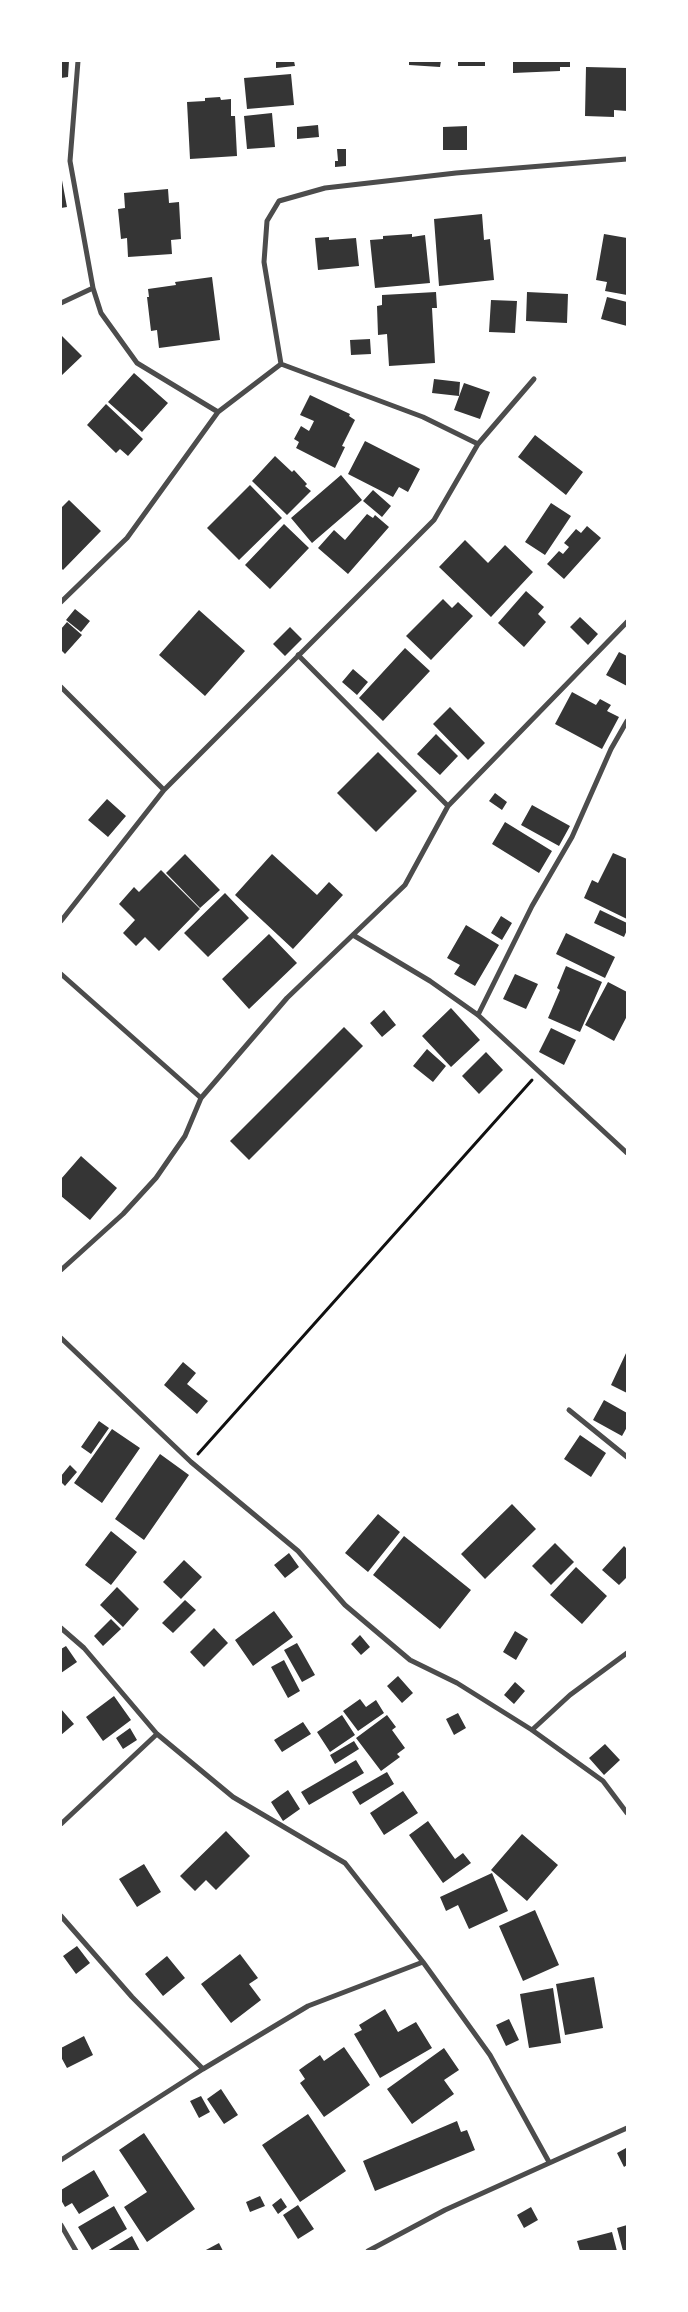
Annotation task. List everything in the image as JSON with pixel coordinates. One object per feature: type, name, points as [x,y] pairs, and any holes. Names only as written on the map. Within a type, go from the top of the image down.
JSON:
[{"type":"street","points":[[78,61],[70,161],[93,288],[101,312],[137,363],[218,412]]},
{"type":"street","points":[[281,364],[264,262],[267,221],[279,201],[325,188],[456,173],[627,159]]},
{"type":"street","points":[[61,303],[93,288]]},
{"type":"street","points":[[61,602],[127,538],[218,412],[281,364]]},
{"type":"street","points":[[281,364],[423,417],[478,444]]},
{"type":"street","points":[[61,922],[164,790],[434,520],[478,444],[534,379]]},
{"type":"street","points":[[61,1270],[123,1214],[156,1178],[185,1136],[201,1098],[287,998],[405,885],[448,806],[627,622]]},
{"type":"street","points":[[298,655],[448,806]]},
{"type":"street","points":[[61,687],[164,790]]},
{"type":"street","points":[[478,1014],[532,906],[572,837],[611,749],[627,721]]},
{"type":"street","points":[[353,935],[430,981],[478,1014],[627,1153]]},
{"type":"street","points":[[61,974],[201,1098]]},
{"type":"street","points":[[61,1338],[191,1462],[298,1551],[345,1605],[410,1660],[457,1683],[532,1730],[603,1781],[627,1813]]},
{"type":"street","points":[[569,1410],[627,1458]]},
{"type":"street","points":[[61,1628],[84,1648],[157,1734],[233,1797],[345,1863],[423,1962],[490,2055],[550,2162]]},
{"type":"street","points":[[532,1730],[570,1695],[627,1653]]},
{"type":"street","points":[[61,1824],[157,1734]]},
{"type":"street","points":[[61,1916],[132,1998],[203,2068]]},
{"type":"street","points":[[61,2160],[203,2068],[308,2006],[423,1962]]},
{"type":"street","points":[[368,2251],[445,2210],[627,2128]]},
{"type":"street","points":[[61,2225],[76,2251]]},
{"type":"path","points":[[191,1462],[540,1071]]},
{"type":"building","points":[[61,61],[69,61],[68,77],[61,78]]},
{"type":"building","points":[[276,61],[294,61],[295,66],[276,68]]},
{"type":"building","points":[[409,61],[441,61],[440,67],[409,65]]},
{"type":"building","points":[[458,61],[485,61],[485,66],[458,66]]},
{"type":"building","points":[[513,61],[570,61],[570,67],[560,67],[560,71],[513,73]]},
{"type":"building","points":[[586,67],[627,68],[627,111],[614,110],[614,117],[585,116]]},
{"type":"building","points":[[291,74],[294,105],[247,109],[244,78]]},
{"type":"building","points":[[220,97],[221,100],[231,99],[231,116],[235,116],[237,156],[190,159],[187,102],[205,101],[205,98]]},
{"type":"building","points":[[272,113],[275,147],[247,149],[244,116]]},
{"type":"building","points":[[318,125],[319,137],[297,139],[297,127]]},
{"type":"building","points":[[467,126],[467,150],[443,150],[443,127]]},
{"type":"building","points":[[337,149],[346,149],[346,166],[335,167],[335,161],[338,161]]},
{"type":"building","points":[[61,175],[67,207],[61,208]]},
{"type":"building","points":[[168,189],[169,203],[179,202],[181,239],[171,240],[172,254],[128,257],[127,238],[121,239],[118,209],[125,208],[124,193]]},
{"type":"building","points":[[482,214],[484,240],[490,239],[494,280],[439,286],[434,219]]},
{"type":"building","points":[[412,234],[412,237],[425,235],[430,283],[375,288],[370,240],[383,239],[383,236]]},
{"type":"building","points":[[604,234],[627,238],[627,295],[605,291],[607,282],[596,280]]},
{"type":"building","points":[[329,237],[329,240],[356,238],[359,266],[318,270],[315,238]]},
{"type":"building","points":[[212,277],[220,340],[159,348],[157,330],[151,331],[147,297],[149,297],[148,289],[176,285],[175,282]]},
{"type":"building","points":[[436,292],[437,308],[432,308],[435,363],[389,366],[387,334],[378,335],[377,306],[382,305],[382,295]]},
{"type":"building","points":[[527,292],[568,294],[567,323],[526,321]]},
{"type":"building","points":[[607,297],[627,302],[627,326],[601,319]]},
{"type":"building","points":[[491,300],[517,301],[515,333],[489,332]]},
{"type":"building","points":[[61,335],[82,356],[61,376]]},
{"type":"building","points":[[370,339],[371,354],[351,355],[350,340]]},
{"type":"building","points":[[134,373],[168,403],[142,432],[108,402]]},
{"type":"building","points":[[434,379],[460,382],[459,396],[432,393]]},
{"type":"building","points":[[464,383],[490,392],[480,419],[454,410]]},
{"type":"building","points":[[310,395],[350,414],[349,416],[355,420],[342,446],[345,447],[335,468],[296,448],[299,442],[294,439],[301,426],[309,431],[314,421],[300,415]]},
{"type":"building","points":[[106,404],[143,439],[128,456],[120,449],[116,453],[87,425]]},
{"type":"building","points":[[535,435],[583,472],[566,495],[518,457]]},
{"type":"building","points":[[365,441],[420,469],[408,492],[399,487],[393,497],[348,474]]},
{"type":"building","points":[[275,456],[292,472],[294,470],[307,484],[305,486],[311,491],[287,515],[252,481]]},
{"type":"building","points":[[341,475],[362,500],[312,543],[291,518]]},
{"type":"building","points":[[250,485],[282,518],[239,560],[207,528]]},
{"type":"building","points":[[373,490],[391,506],[382,517],[363,501]]},
{"type":"building","points":[[69,500],[101,531],[63,570],[61,568],[61,508]]},
{"type":"building","points":[[551,503],[571,516],[545,555],[525,542]]},
{"type":"building","points":[[367,514],[373,518],[375,515],[389,527],[348,574],[318,548],[334,530],[345,540]]},
{"type":"building","points":[[284,524],[309,548],[270,589],[245,565]]},
{"type":"building","points":[[587,526],[601,538],[564,579],[547,564],[559,551],[563,554],[569,547],[564,543],[576,529],[581,533]]},
{"type":"building","points":[[465,540],[488,563],[505,545],[533,572],[491,617],[439,567]]},
{"type":"building","points":[[526,591],[544,607],[538,614],[546,622],[524,647],[498,623]]},
{"type":"building","points":[[443,599],[452,608],[458,602],[473,616],[431,660],[406,636]]},
{"type":"building","points":[[75,609],[90,621],[81,632],[66,620]]},
{"type":"building","points":[[199,610],[245,651],[205,696],[159,655]]},
{"type":"building","points":[[580,617],[598,634],[588,645],[570,627]]},
{"type":"building","points":[[67,622],[82,635],[65,654],[61,650],[61,629]]},
{"type":"building","points":[[290,627],[302,639],[285,656],[273,644]]},
{"type":"building","points":[[405,648],[430,671],[383,721],[359,698]]},
{"type":"building","points":[[619,652],[627,656],[627,686],[606,675]]},
{"type":"building","points":[[353,669],[368,682],[357,695],[342,682]]},
{"type":"building","points":[[572,692],[596,705],[600,699],[611,705],[607,711],[619,717],[602,749],[555,724]]},
{"type":"building","points":[[450,707],[485,743],[468,760],[433,724]]},
{"type":"building","points":[[436,734],[458,756],[440,775],[417,754]]},
{"type":"building","points":[[378,752],[417,791],[376,832],[337,793]]},
{"type":"building","points":[[495,793],[507,802],[502,810],[489,801]]},
{"type":"building","points":[[107,799],[126,816],[108,837],[88,820]]},
{"type":"building","points":[[532,805],[570,826],[559,846],[521,825]]},
{"type":"building","points":[[505,822],[552,851],[539,873],[492,844]]},
{"type":"building","points":[[613,853],[627,859],[627,919],[584,898],[592,880],[598,883]]},
{"type":"building","points":[[185,854],[220,890],[200,908],[166,873]]},
{"type":"building","points":[[272,854],[317,895],[329,882],[343,895],[293,949],[235,895]]},
{"type":"building","points":[[161,870],[200,909],[159,951],[145,937],[136,946],[123,933],[135,920],[119,904],[134,887],[139,892]]},
{"type":"building","points":[[225,893],[249,918],[208,957],[184,933]]},
{"type":"building","points":[[600,910],[627,923],[624,937],[594,923]]},
{"type":"building","points":[[501,916],[512,923],[502,940],[491,933]]},
{"type":"building","points":[[466,925],[499,945],[475,986],[454,974],[460,965],[447,958]]},
{"type":"building","points":[[566,933],[615,957],[605,978],[556,954]]},
{"type":"building","points":[[269,934],[297,963],[249,1009],[222,979]]},
{"type":"building","points":[[566,966],[602,982],[580,1032],[548,1018],[560,990],[557,988]]},
{"type":"building","points":[[515,974],[538,984],[526,1009],[503,999]]},
{"type":"building","points":[[608,982],[627,992],[627,1016],[614,1041],[585,1025]]},
{"type":"building","points":[[451,1008],[480,1040],[451,1067],[422,1036]]},
{"type":"building","points":[[384,1010],[396,1025],[382,1037],[370,1023]]},
{"type":"building","points":[[344,1027],[363,1046],[249,1160],[230,1141]]},
{"type":"building","points":[[551,1028],[576,1040],[564,1065],[539,1052]]},
{"type":"building","points":[[427,1049],[446,1066],[433,1082],[413,1066]]},
{"type":"building","points":[[486,1052],[503,1070],[479,1094],[462,1076]]},
{"type":"building","points":[[81,1156],[117,1188],[90,1220],[61,1196],[61,1179]]},
{"type":"building","points":[[627,1351],[627,1393],[611,1385]]},
{"type":"building","points":[[183,1362],[196,1373],[187,1384],[208,1401],[197,1414],[164,1385]]},
{"type":"building","points":[[604,1400],[627,1413],[627,1427],[622,1436],[593,1420]]},
{"type":"building","points":[[99,1421],[109,1428],[91,1454],[81,1447]]},
{"type":"building","points":[[112,1429],[140,1448],[102,1503],[74,1483]]},
{"type":"building","points":[[580,1435],[606,1453],[591,1477],[564,1459]]},
{"type":"building","points":[[160,1454],[189,1475],[144,1540],[115,1519]]},
{"type":"building","points":[[70,1465],[77,1472],[65,1486],[61,1482],[61,1476]]},
{"type":"building","points":[[512,1504],[536,1529],[485,1579],[461,1554]]},
{"type":"building","points":[[378,1514],[400,1532],[368,1572],[345,1553]]},
{"type":"building","points":[[111,1531],[137,1552],[111,1585],[85,1565]]},
{"type":"building","points":[[404,1536],[471,1590],[440,1629],[373,1575]]},
{"type":"building","points":[[555,1543],[574,1562],[551,1585],[532,1566]]},
{"type":"building","points":[[624,1546],[627,1549],[627,1577],[619,1585],[602,1570]]},
{"type":"building","points":[[289,1553],[299,1567],[285,1578],[274,1565]]},
{"type":"building","points":[[184,1560],[202,1577],[181,1599],[163,1582]]},
{"type":"building","points":[[576,1567],[607,1596],[582,1624],[550,1595]]},
{"type":"building","points":[[117,1587],[139,1609],[123,1627],[100,1605]]},
{"type":"building","points":[[185,1600],[196,1610],[173,1633],[162,1623]]},
{"type":"building","points":[[274,1611],[293,1637],[253,1666],[235,1640]]},
{"type":"building","points":[[111,1619],[121,1629],[103,1646],[94,1636]]},
{"type":"building","points":[[214,1628],[228,1643],[204,1667],[190,1652]]},
{"type":"building","points":[[515,1631],[528,1639],[516,1660],[503,1652]]},
{"type":"building","points":[[360,1635],[370,1647],[361,1655],[351,1644]]},
{"type":"building","points":[[297,1643],[315,1675],[302,1682],[284,1650]]},
{"type":"building","points":[[66,1646],[77,1662],[61,1673],[61,1649]]},
{"type":"building","points":[[284,1660],[300,1691],[288,1698],[271,1667]]},
{"type":"building","points":[[398,1676],[413,1693],[402,1703],[387,1686]]},
{"type":"building","points":[[515,1682],[525,1691],[514,1704],[504,1695]]},
{"type":"building","points":[[114,1696],[131,1720],[103,1741],[86,1717]]},
{"type":"building","points":[[360,1699],[366,1707],[376,1700],[384,1713],[358,1731],[343,1711]]},
{"type":"building","points":[[61,1709],[74,1724],[61,1735]]},
{"type":"building","points":[[458,1713],[466,1728],[454,1735],[446,1719]]},
{"type":"building","points":[[342,1715],[355,1735],[330,1752],[317,1732]]},
{"type":"building","points":[[387,1715],[396,1727],[392,1730],[405,1748],[397,1754],[400,1757],[381,1771],[356,1738]]},
{"type":"building","points":[[303,1722],[311,1734],[282,1752],[274,1740]]},
{"type":"building","points":[[130,1728],[137,1740],[123,1749],[116,1738]]},
{"type":"building","points":[[354,1741],[359,1749],[335,1764],[330,1755]]},
{"type":"building","points":[[605,1744],[620,1760],[604,1775],[589,1758]]},
{"type":"building","points":[[356,1760],[364,1773],[309,1805],[301,1792]]},
{"type":"building","points":[[387,1772],[394,1784],[360,1805],[352,1792]]},
{"type":"building","points":[[288,1790],[300,1809],[283,1821],[271,1802]]},
{"type":"building","points":[[403,1791],[418,1813],[384,1835],[370,1813]]},
{"type":"building","points":[[428,1821],[455,1859],[463,1853],[471,1863],[443,1883],[409,1835]]},
{"type":"building","points":[[226,1831],[250,1856],[216,1890],[206,1880],[195,1891],[180,1876]]},
{"type":"building","points":[[522,1834],[558,1865],[527,1901],[491,1870]]},
{"type":"building","points":[[144,1864],[161,1892],[137,1907],[119,1879]]},
{"type":"building","points":[[492,1873],[508,1911],[469,1929],[458,1905],[446,1911],[440,1897]]},
{"type":"building","points":[[535,1910],[559,1965],[523,1981],[499,1926]]},
{"type":"building","points":[[77,1946],[90,1963],[76,1974],[63,1956]]},
{"type":"building","points":[[240,1954],[258,1978],[249,1984],[261,2000],[231,2023],[201,1984]]},
{"type":"building","points":[[167,1956],[185,1978],[163,1996],[145,1974]]},
{"type":"building","points":[[594,1977],[603,2028],[565,2035],[556,1984]]},
{"type":"building","points":[[553,1988],[561,2043],[529,2048],[520,1994]]},
{"type":"building","points":[[385,2009],[398,2032],[416,2022],[432,2048],[380,2078],[354,2034],[362,2030],[359,2025]]},
{"type":"building","points":[[509,2019],[519,2040],[506,2046],[496,2025]]},
{"type":"building","points":[[84,2036],[93,2055],[67,2068],[61,2057],[61,2048]]},
{"type":"building","points":[[344,2047],[370,2085],[324,2117],[300,2083],[305,2079],[299,2070],[320,2055],[324,2061]]},
{"type":"building","points":[[444,2048],[459,2070],[444,2080],[454,2094],[412,2124],[387,2089]]},
{"type":"building","points":[[221,2089],[238,2115],[224,2124],[207,2099]]},
{"type":"building","points":[[201,2096],[210,2112],[199,2118],[190,2101]]},
{"type":"building","points":[[308,2114],[346,2171],[300,2202],[262,2145]]},
{"type":"building","points":[[457,2121],[461,2132],[467,2130],[475,2150],[375,2191],[363,2161]]},
{"type":"building","points":[[144,2133],[195,2209],[147,2242],[124,2207],[147,2192],[119,2150]]},
{"type":"building","points":[[626,2148],[627,2165],[624,2167],[617,2153]]},
{"type":"building","points":[[94,2170],[109,2196],[79,2214],[72,2203],[65,2207],[61,2200],[61,2190]]},
{"type":"building","points":[[260,2196],[265,2206],[250,2212],[246,2202]]},
{"type":"building","points":[[281,2198],[287,2207],[278,2214],[272,2205]]},
{"type":"building","points":[[298,2205],[314,2229],[298,2239],[283,2215]]},
{"type":"building","points":[[114,2206],[127,2229],[92,2250],[78,2227]]},
{"type":"building","points":[[531,2207],[538,2220],[524,2228],[517,2215]]},
{"type":"building","points":[[627,2225],[627,2251],[623,2251],[617,2228]]},
{"type":"building","points":[[612,2232],[617,2251],[580,2251],[577,2241]]},
{"type":"building","points":[[132,2236],[140,2251],[107,2251]]},
{"type":"building","points":[[219,2243],[223,2251],[204,2251]]}]
